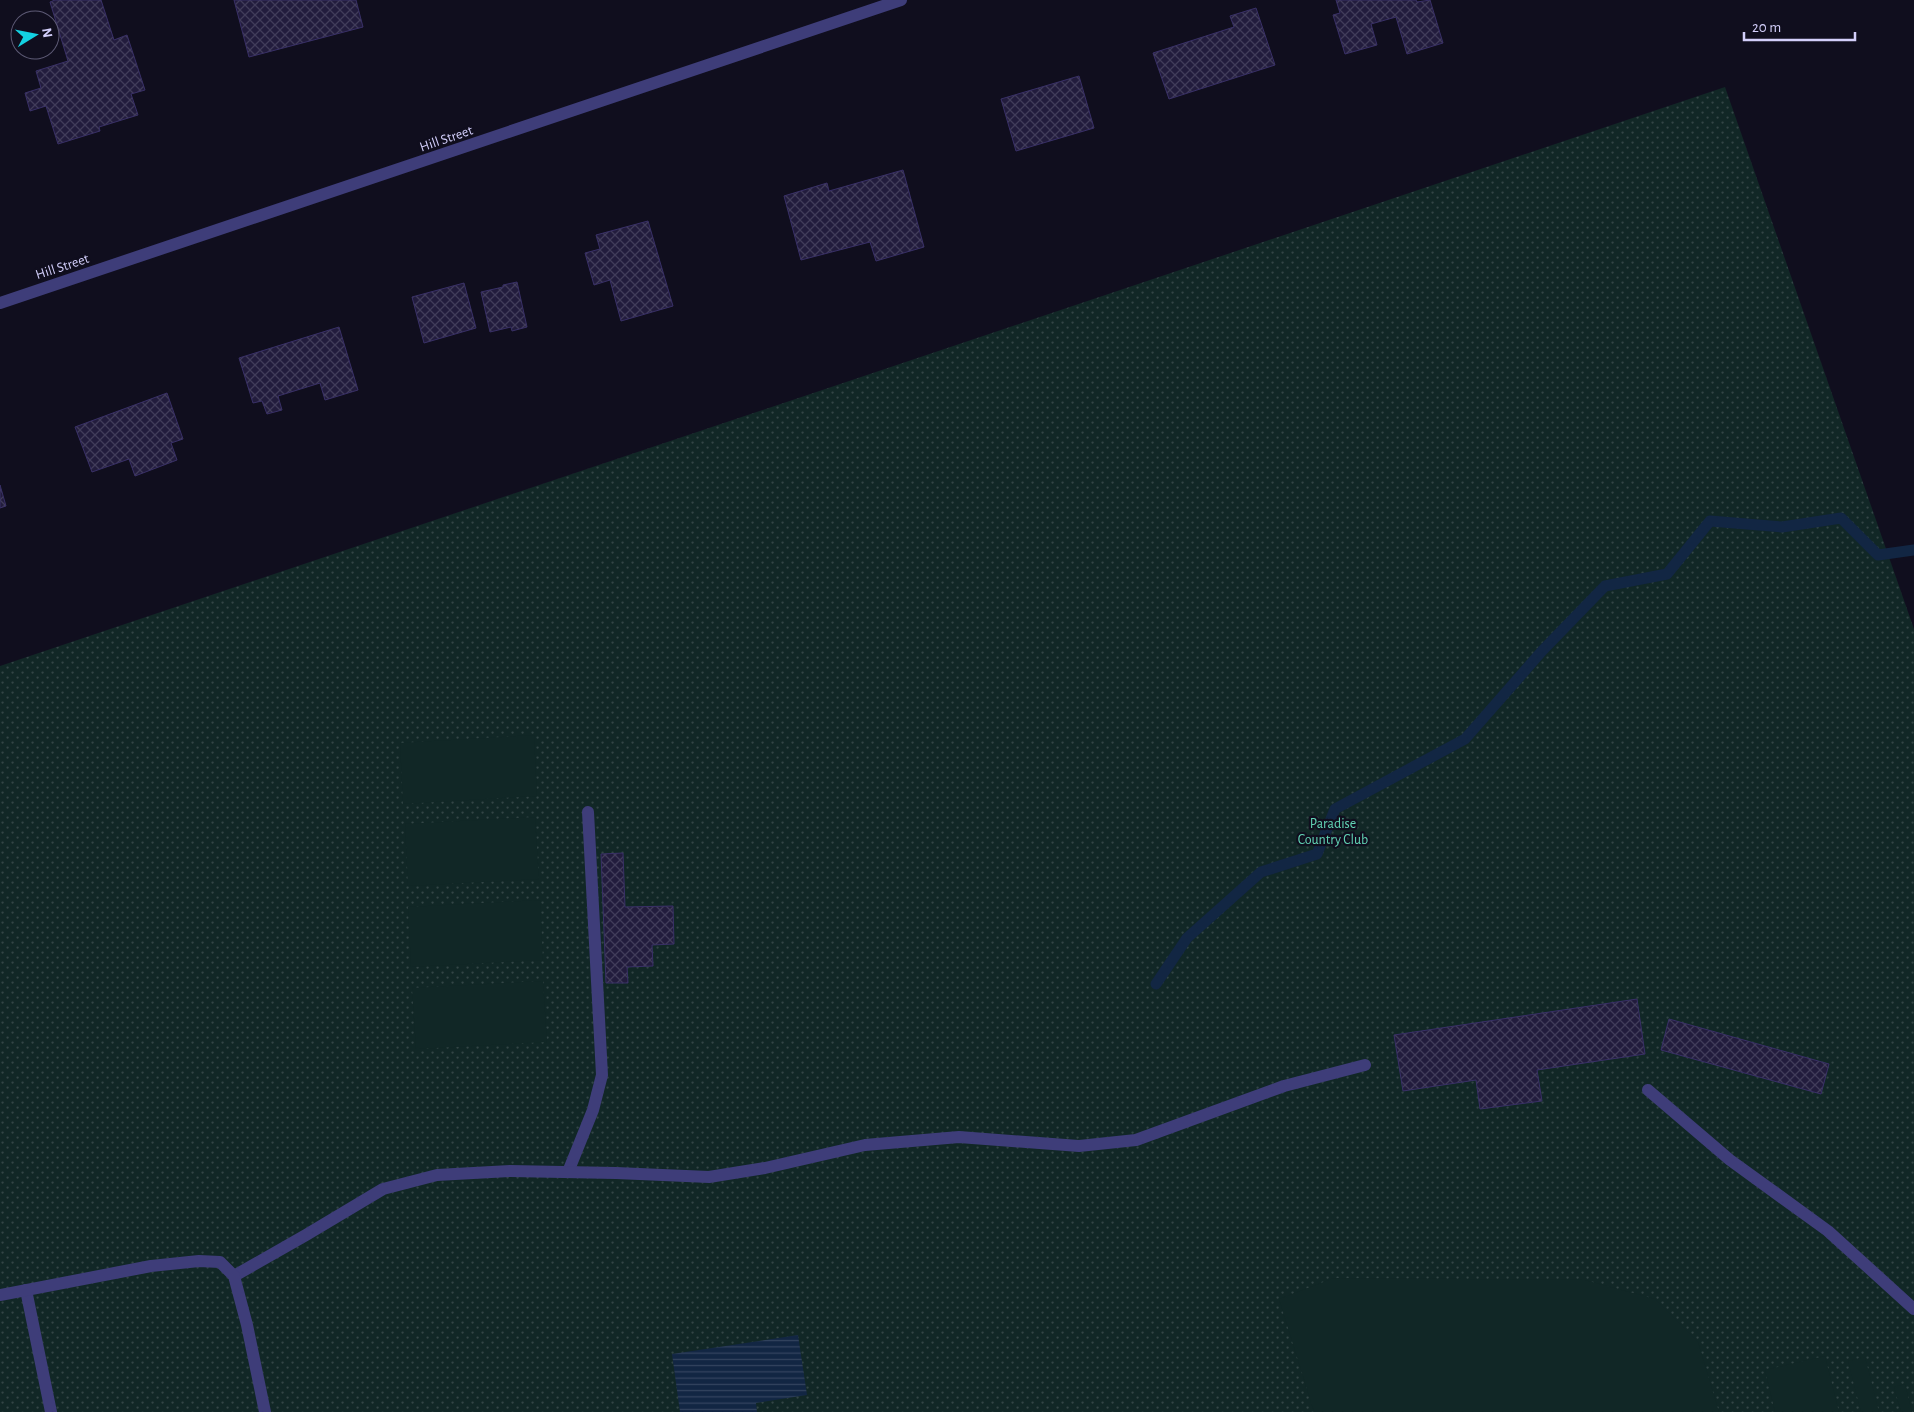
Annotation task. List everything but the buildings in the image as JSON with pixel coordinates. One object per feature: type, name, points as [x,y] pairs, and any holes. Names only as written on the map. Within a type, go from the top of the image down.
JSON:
[{"type":"street","name":"Hill Street","points":[[0,302],[901,0]]},
{"type":"street","points":[[568,1172],[593,1110],[602,1075],[588,812]]},
{"type":"street","points":[[234,1276],[383,1189],[437,1175],[510,1171],[708,1177],[765,1168],[865,1145],[959,1137],[1079,1146],[1136,1140],[1284,1086],[1365,1065]]},
{"type":"street","points":[[1648,1090],[1730,1160],[1828,1231],[1914,1309]]},
{"type":"street","points":[[0,1295],[151,1266],[199,1261],[220,1262],[234,1276],[247,1326],[265,1412]]},
{"type":"street","points":[[26,1290],[51,1412]]},
{"type":"green space","name":"Paradise Country Club","points":[[1725,87],[1914,629],[1914,1412],[0,1412],[0,666]]},
{"type":"green space","points":[[534,735],[537,796],[403,804],[400,743]]},
{"type":"green space","points":[[535,817],[539,879],[408,886],[405,824]]},
{"type":"green space","points":[[540,900],[543,960],[411,967],[408,907]]},
{"type":"green space","points":[[543,981],[547,1042],[416,1049],[412,988]]},
{"type":"green space","points":[[1334,1278],[1585,1280],[1655,1299],[1698,1342],[1719,1412],[1314,1412],[1279,1299]]},
{"type":"green space","points":[[1825,1356],[1839,1412],[1775,1412],[1765,1370]]},
{"type":"green space","points":[[1865,1357],[1879,1412],[1861,1412],[1848,1361]]},
{"type":"green space","points":[[1905,1384],[1912,1412],[1901,1412],[1894,1387]]},
{"type":"water","points":[[798,1335],[807,1395],[756,1403],[757,1412],[680,1412],[672,1354]]},
{"type":"waterway","points":[[1156,984],[1187,938],[1261,872],[1317,854],[1335,809],[1465,739],[1542,651],[1605,586],[1667,574],[1710,521],[1782,527],[1841,518],[1878,555],[1914,550]]}]
